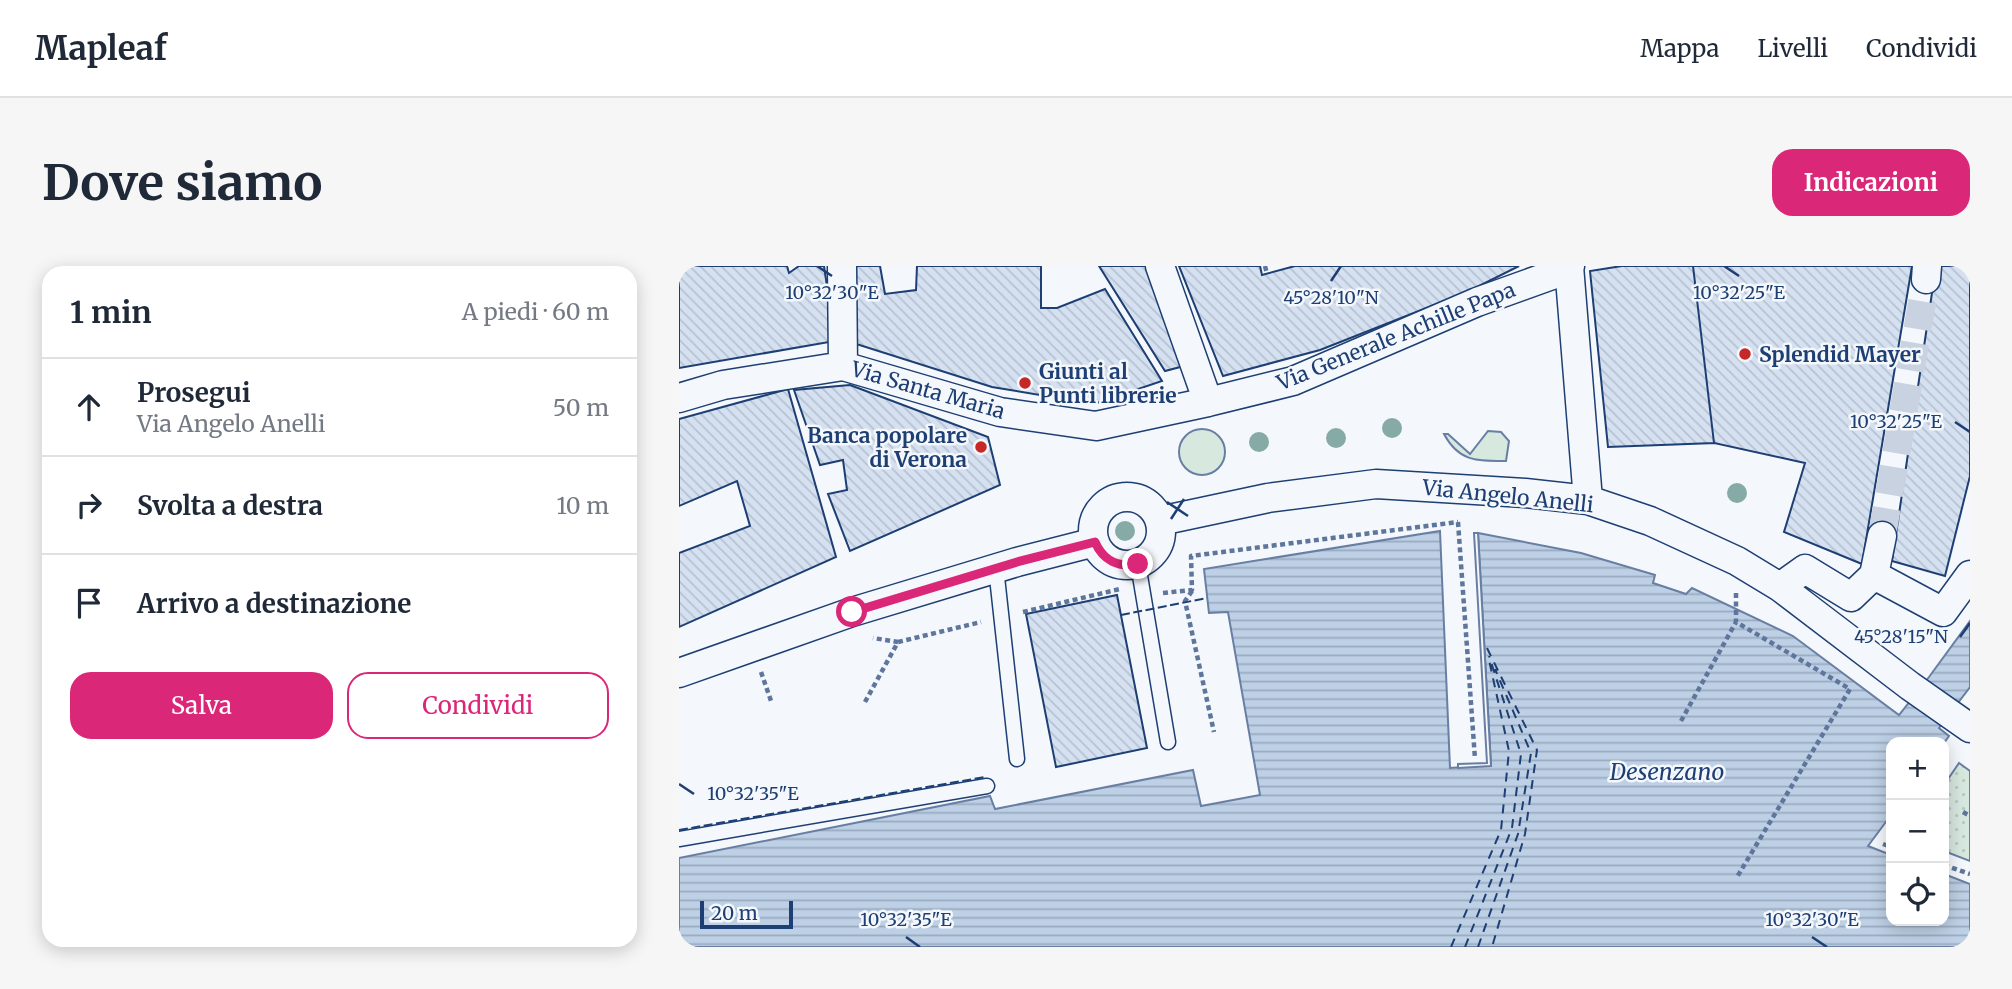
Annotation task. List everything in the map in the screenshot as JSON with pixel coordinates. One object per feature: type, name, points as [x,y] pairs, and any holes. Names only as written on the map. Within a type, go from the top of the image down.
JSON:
[{"type":"street","points":[[1160,266],[1208,402]]},
{"type":"street","points":[[1561,268],[1588,500]]},
{"type":"street","name":"Via Generale Achille Papa","points":[[1096,426],[1293,381],[1561,268]]},
{"type":"street","points":[[842,279],[843,366]]},
{"type":"street","name":"Via Santa Maria","points":[[679,398],[723,385],[843,366],[1000,412],[1096,426]]},
{"type":"street","name":"Via Angelo Anelli","points":[[1160,522],[1268,498],[1376,484],[1525,493],[1588,500],[1650,521],[1737,561],[1780,587],[1910,687],[1967,726]]},
{"type":"street","points":[[1117,498],[1139,499],[1149,504],[1160,522],[1160,543],[1155,552],[1138,564],[1129,566],[1112,562],[1104,557],[1095,542],[1095,520],[1108,503],[1117,498]]},
{"type":"street","points":[[1780,587],[1805,569],[1851,597],[1874,575],[1882,537]]},
{"type":"street","points":[[679,673],[852,612],[996,568],[1095,542]]},
{"type":"street","points":[[1874,575],[1943,612],[1970,575]]},
{"type":"lane","points":[[1138,564],[1168,742]]},
{"type":"lane","points":[[996,568],[1017,759]]},
{"type":"lane","points":[[679,839],[986,786]]},
{"type":"path","points":[[1265,266],[1267,274]]},
{"type":"path","points":[[1459,490],[1458,522],[1475,759]]},
{"type":"path","points":[[1214,732],[1185,601],[1192,590],[1191,556],[1458,522]]},
{"type":"path","points":[[1681,721],[1736,622],[1737,561]]},
{"type":"path","points":[[852,612],[863,636],[898,642],[1120,589],[1143,594],[1192,590]]},
{"type":"path","points":[[1736,622],[1850,689],[1737,877]]},
{"type":"path","points":[[865,702],[898,642]]},
{"type":"path","points":[[1963,812],[1970,816]]},
{"type":"path","points":[[1949,867],[1970,874]]},
{"type":"shaded area","points":[[1202,429],[1218,436],[1225,452],[1218,468],[1202,475],[1186,468],[1179,452],[1186,436]]},
{"type":"shaded area","points":[[1488,431],[1501,432],[1509,441],[1506,461],[1478,460],[1463,455],[1444,434],[1448,434],[1470,454]]},
{"type":"shaded area","points":[[1959,763],[1970,771],[1970,861],[1949,853],[1949,778]]},
{"type":"water","name":"Desenzano","points":[[1440,531],[1450,768],[1491,765],[1478,533],[1581,553],[1655,575],[1653,583],[1686,594],[1692,588],[1793,636],[1899,715],[1970,621],[1970,687],[1939,728],[1948,737],[1886,737],[1886,822],[1868,846],[1886,853],[1886,926],[1949,926],[1949,876],[1970,884],[1970,947],[679,947],[679,858],[990,796],[995,809],[1193,770],[1201,806],[1260,795],[1228,612],[1209,613],[1204,569]]},
{"type":"pier","points":[[1474,533],[1478,533],[1491,766],[1458,768],[1458,764],[1487,763]]},
{"type":"building","points":[[679,266],[787,266],[789,273],[799,266],[824,266],[835,341],[679,368]]},
{"type":"building","points":[[850,266],[880,266],[885,294],[916,290],[917,266],[1041,266],[1041,308],[1057,308],[1105,289],[1162,381],[1094,404],[992,387],[850,342]]},
{"type":"building","points":[[1099,266],[1146,266],[1184,366],[1165,371]]},
{"type":"building","points":[[1179,266],[1260,266],[1262,275],[1295,266],[1519,266],[1467,292],[1320,350],[1223,376]]},
{"type":"building","points":[[1622,266],[1693,266],[1714,443],[1608,447],[1590,271]]},
{"type":"building","points":[[1693,266],[1912,266],[1862,564],[1784,532],[1805,463],[1714,443]]},
{"type":"building","points":[[1936,266],[1970,266],[1970,476],[1945,576],[1892,561]]},
{"type":"building","points":[[850,385],[988,437],[1000,485],[850,551],[828,494],[847,490],[843,460],[820,465],[794,390]]},
{"type":"building","points":[[788,389],[836,557],[679,627],[679,553],[750,526],[737,481],[679,506],[679,419]]},
{"type":"building","points":[[1117,595],[1147,748],[1056,767],[1026,614]]},
{"type":"ferry route","points":[[1487,648],[1537,750],[1525,834],[1492,947]]},
{"type":"ferry route","points":[[1465,947],[1512,828],[1521,754],[1489,656]]},
{"type":"ferry route","points":[[1451,947],[1501,830],[1509,751],[1489,660]]},
{"type":"ferry route","points":[[1478,947],[1518,834],[1531,753],[1495,669]]},
{"type":"tunnel","points":[[1882,536],[1926,279]]},
{"type":"fence","points":[[1121,615],[1207,598]]},
{"type":"fence","points":[[679,830],[985,777]]},
{"type":"place","name":"Splendid Mayer","points":[[1745,354]]},
{"type":"place","name":"Giunti al Punti librerie","points":[[1025,383]]},
{"type":"place","name":"Banca popolare di Verona","points":[[981,447]]},
{"type":"route","points":[[852,612],[1017,562],[1095,542],[1104,557],[1112,562],[1129,566],[1138,564]]}]
